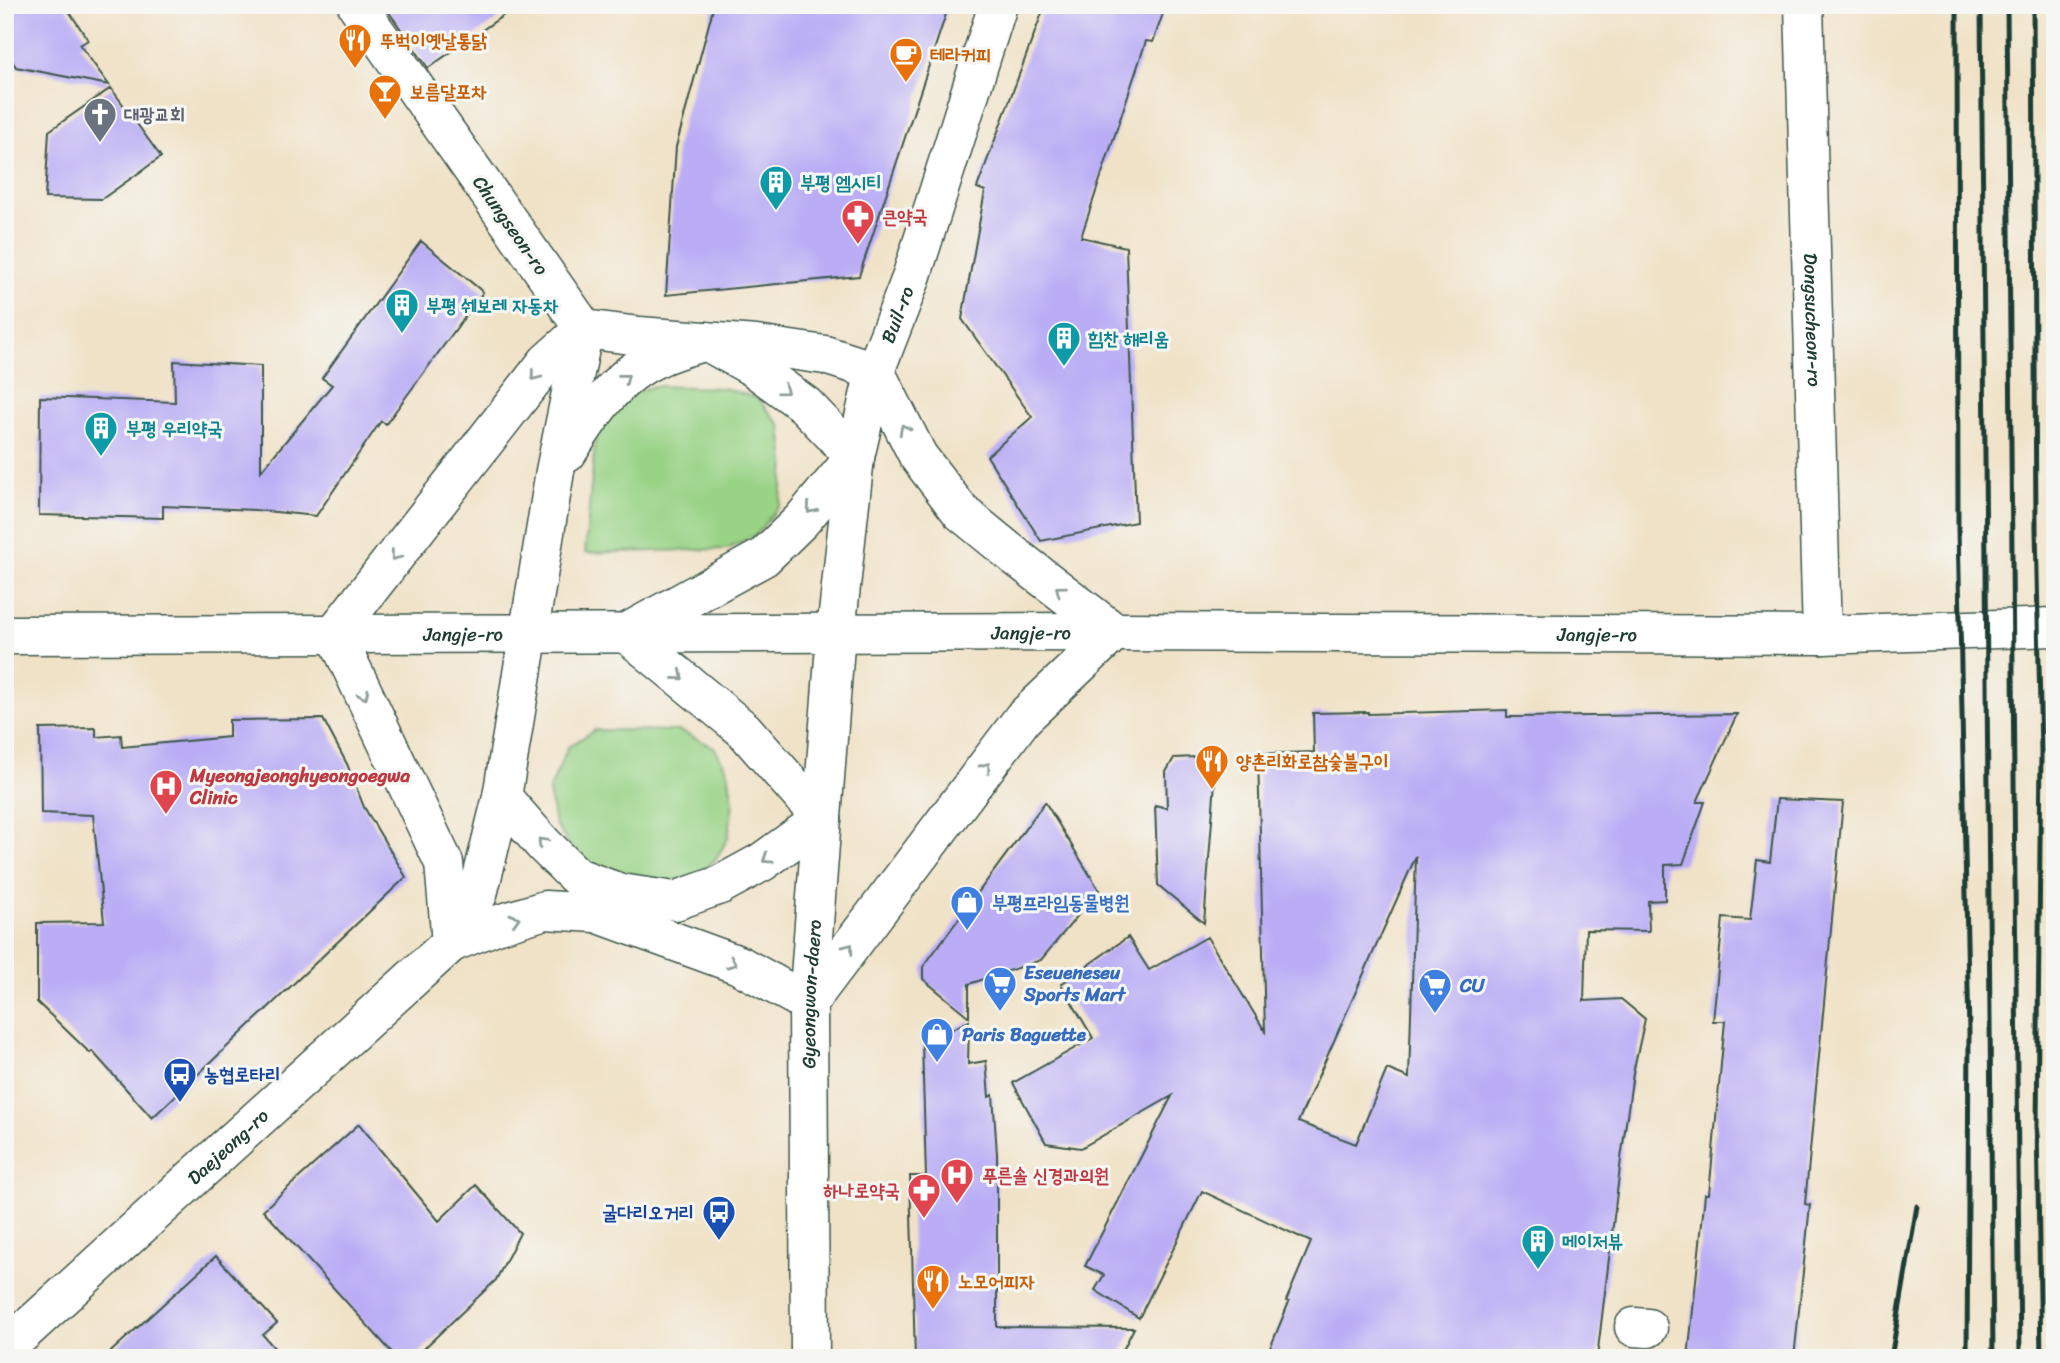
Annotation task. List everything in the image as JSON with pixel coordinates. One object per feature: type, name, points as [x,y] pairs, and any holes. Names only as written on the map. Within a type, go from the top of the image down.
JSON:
[{"type":"street","name":"Chungseon-ro","points":[[357,5],[584,329]]},
{"type":"street","name":"Buil-ro","points":[[836,632],[855,457],[875,371],[910,281],[998,5]]},
{"type":"street","name":"Dongsucheon-ro","points":[[1804,5],[1822,635]]},
{"type":"street","points":[[451,943],[478,894],[502,797],[555,471],[584,329]]},
{"type":"street","points":[[584,329],[756,345],[825,355],[875,371],[918,456],[961,512],[1114,632],[1023,718],[808,1003],[739,965],[596,913],[545,910],[451,943],[444,863],[335,633],[547,362],[584,329]]},
{"type":"street","points":[[502,797],[544,845],[577,877],[620,893],[675,901],[720,885],[762,862],[822,819],[744,730],[626,633],[764,557],[801,521],[855,457],[805,405],[753,368],[706,341],[658,357],[623,378],[592,412],[555,471]]},
{"type":"street","name":"Jangje-ro","points":[[5,635],[1114,632],[1822,635],[2055,628]]},
{"type":"street","name":"Gyeongwon-daero","points":[[810,1358],[808,1003],[836,632]]},
{"type":"street","name":"Daejeong-ro","points":[[5,1349],[451,943]]},
{"type":"green space","points":[[654,386],[723,388],[757,398],[781,426],[785,464],[780,505],[756,535],[728,549],[585,553],[596,432],[626,395]]},
{"type":"green space","points":[[595,730],[680,731],[714,747],[728,771],[733,803],[728,838],[716,859],[695,877],[651,884],[599,868],[575,854],[555,824],[549,791],[568,747]]},
{"type":"building","points":[[5,5],[65,5],[88,40],[80,45],[109,85],[16,67],[5,50]]},
{"type":"building","points":[[384,5],[518,5],[428,68]]},
{"type":"building","name":"부평 엠시티","points":[[714,5],[949,5],[859,276],[666,295],[676,147]]},
{"type":"building","name":"힘찬 해리움","points":[[1045,5],[1166,5],[1153,42],[1146,41],[1081,237],[1126,247],[1136,522],[1041,541],[987,456],[1032,417],[962,319],[985,191],[977,188]]},
{"type":"building","name":"대광교회","points":[[111,88],[161,157],[102,199],[45,198],[49,131]]},
{"type":"building","points":[[421,241],[483,292],[386,424],[381,421],[316,516],[163,506],[163,518],[39,515],[40,397],[175,402],[174,361],[261,366],[261,471],[332,385],[322,378]]},
{"type":"building","points":[[1507,710],[1507,717],[1737,714],[1697,802],[1705,802],[1683,864],[1665,865],[1665,900],[1648,901],[1649,931],[1586,930],[1584,1001],[1621,999],[1645,1019],[1633,1073],[1597,1358],[1266,1358],[1311,1242],[1202,1191],[1139,1318],[1095,1290],[1104,1275],[1085,1266],[1172,1096],[1081,1148],[1046,1143],[1013,1083],[1093,1038],[1061,984],[1128,937],[1149,970],[1207,937],[1265,1031],[1258,754],[1314,752],[1313,713]],"holes":[[[1416,856],[1409,1078],[1387,1069],[1356,1144],[1298,1122]]]},
{"type":"building","points":[[323,719],[347,764],[364,807],[406,877],[152,1118],[92,1051],[90,1053],[37,1002],[37,923],[104,922],[93,815],[41,813],[40,729],[96,728],[96,737],[121,735],[122,747],[229,737],[229,720]]},
{"type":"building","points":[[1217,756],[1204,923],[1158,885],[1155,805],[1167,808],[1166,772],[1174,758]]},
{"type":"building","points":[[1777,799],[1843,802],[1805,1204],[1810,1205],[1794,1358],[1688,1358],[1705,1194],[1709,1194],[1725,1021],[1713,1021],[1723,918],[1750,920],[1757,860],[1770,862]]},
{"type":"building","points":[[1045,802],[1099,890],[1041,960],[969,984],[969,1017],[923,979],[923,967]]},
{"type":"building","points":[[969,1021],[968,1064],[986,1061],[989,1097],[993,1095],[997,1154],[997,1327],[1134,1328],[1119,1358],[915,1358],[910,1176],[926,1176],[922,1043]]},
{"type":"building","points":[[359,1124],[439,1221],[476,1185],[520,1233],[496,1280],[414,1358],[397,1358],[263,1210]]},
{"type":"building","points":[[216,1256],[277,1323],[263,1335],[283,1358],[104,1358]]},
{"type":"railway","points":[[1957,5],[1958,529],[1969,1033],[1967,1358]]},
{"type":"railway","points":[[1981,5],[1993,1358]]},
{"type":"railway","points":[[2007,5],[2020,1358]]},
{"type":"railway","points":[[2033,5],[2036,529],[2041,753],[2037,1125],[2041,1358]]},
{"type":"railway","points":[[2053,5],[2055,99]]},
{"type":"railway","points":[[1891,1358],[1917,1206]]},
{"type":"place","name":"뚜벅이옛날통닭","points":[[355,70]]},
{"type":"place","name":"테라커피","points":[[906,84]]},
{"type":"place","name":"보름달포차","points":[[385,121]]},
{"type":"place","name":"대광교회","points":[[100,144]]},
{"type":"place","name":"부평 엠시티","points":[[776,212]]},
{"type":"place","name":"큰약국","points":[[858,246]]},
{"type":"place","name":"부평 쉐보레 자동차","points":[[402,335]]},
{"type":"place","name":"힘찬 해리움","points":[[1064,368]]},
{"type":"place","name":"부평 우리약국","points":[[101,458]]},
{"type":"place","name":"양촌리화로참숯불구이","points":[[1212,791]]},
{"type":"place","name":"Myeongjeonghyeongoegwa Clinic","points":[[166,816]]},
{"type":"place","name":"부평프라임동물병원","points":[[967,932]]},
{"type":"place","name":"Eseueneseu Sports Mart","points":[[1000,1013]]},
{"type":"place","name":"CU","points":[[1435,1015]]},
{"type":"place","name":"Paris Baguette","points":[[937,1064]]},
{"type":"place","name":"농협로타리","points":[[180,1104]]},
{"type":"place","name":"푸른솔 신경과의원","points":[[957,1205]]},
{"type":"place","name":"하나로약국","points":[[924,1220]]},
{"type":"place","name":"굴다리오거리","points":[[719,1242]]},
{"type":"place","name":"메이저뷰","points":[[1538,1271]]},
{"type":"place","name":"노모어피자","points":[[933,1311]]}]
